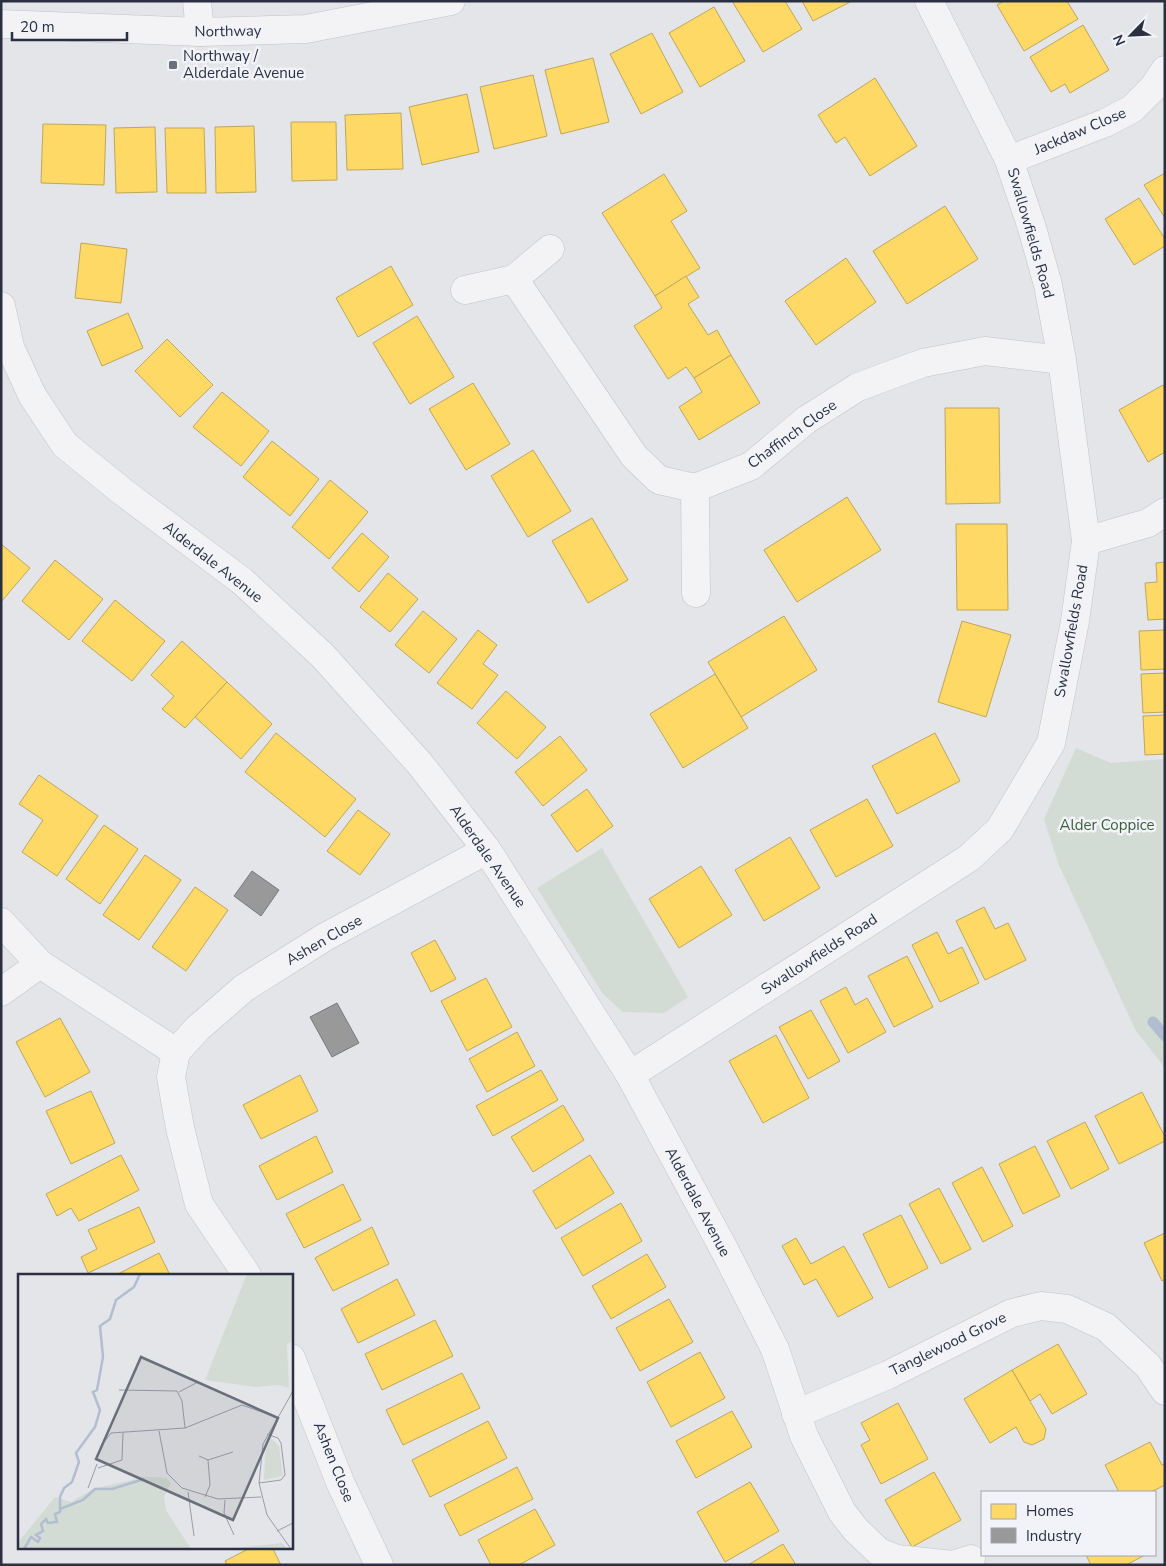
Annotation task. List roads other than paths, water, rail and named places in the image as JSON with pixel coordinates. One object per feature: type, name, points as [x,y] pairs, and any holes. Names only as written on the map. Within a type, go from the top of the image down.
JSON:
[{"type":"street","points":[[197,1],[200,32]]},
{"type":"street","name":"Northway","points":[[1,24],[200,32],[306,29],[452,1]]},
{"type":"street","name":"Swallowfields Road","points":[[630,1075],[969,858],[1000,828],[1051,743],[1075,621],[1086,541],[1062,360],[1048,285],[1032,228],[1009,160],[929,1]]},
{"type":"street","name":"Jackdaw Close","points":[[1009,160],[1105,123],[1132,109],[1153,88],[1165,70]]},
{"type":"street","points":[[465,290],[514,279],[550,249]]},
{"type":"street","points":[[514,279],[634,456],[659,480],[695,488],[696,593]]},
{"type":"street","name":"Alderdale Avenue","points":[[1,306],[10,347],[32,395],[65,445],[123,492],[242,581],[323,656],[420,764],[487,850],[630,1075],[725,1251],[774,1349],[804,1436],[842,1512],[856,1530],[879,1552],[897,1559],[953,1565],[971,1559]]},
{"type":"street","name":"Chaffinch Close","points":[[695,488],[751,466],[806,420],[858,387],[923,363],[985,351],[1062,360]]},
{"type":"street","points":[[1086,541],[1148,523],[1165,512]]},
{"type":"street","name":"Ashen Close","points":[[176,1052],[198,1028],[244,988],[325,937],[487,850]]},
{"type":"street","points":[[1,922],[40,964],[176,1052],[171,1077],[180,1128],[199,1204],[246,1274]]},
{"type":"street","points":[[1,992],[40,964]]},
{"type":"street","name":"Tanglewood Grove","points":[[796,1414],[888,1375],[1012,1313],[1041,1306],[1067,1309],[1106,1327],[1148,1366],[1165,1391]]},
{"type":"street","name":"Ashen Close","points":[[292,1361],[340,1482],[379,1565]]},
{"type":"waterway","points":[[1153,1022],[1165,1036]]},
{"type":"place","name":"Northway / Alderdale Avenue","points":[[173,65]]},
{"type":"park label","name":"Alder Coppice","points":[[1107,825]]}]
